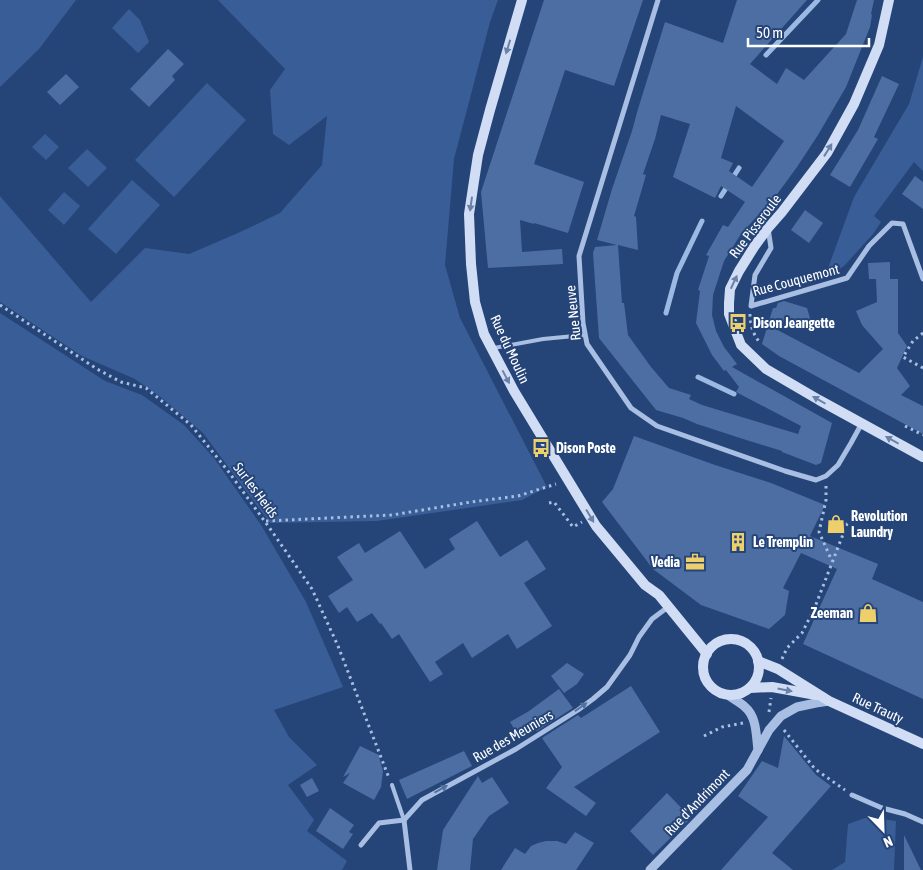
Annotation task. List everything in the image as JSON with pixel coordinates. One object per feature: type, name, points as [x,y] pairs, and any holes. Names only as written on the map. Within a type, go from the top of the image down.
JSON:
[{"type":"main road","name":"Rue du Moulin","points":[[522,0],[478,156],[469,214],[475,302],[484,334],[514,392],[596,526],[645,584],[659,596],[707,654]]},
{"type":"main road","name":"Rue Pisseroule","points":[[889,0],[880,44],[854,104],[828,153],[754,247],[730,289],[729,303],[730,314],[741,345],[766,369],[923,457]]},
{"type":"main road","points":[[730,640],[740,641],[754,652],[758,662],[759,671],[756,680],[750,688],[736,695],[720,693],[713,689],[704,676],[704,661],[707,654],[713,646],[721,642],[730,640]]},
{"type":"main road","name":"Rue Trauty","points":[[758,662],[778,669],[825,699],[923,744]]},
{"type":"main road","name":"Rue Trauty","points":[[750,688],[772,688],[825,699]]},
{"type":"street","name":"Rue Neuve","points":[[658,0],[578,256],[587,344],[631,408],[656,426],[785,471],[816,480],[826,476]]},
{"type":"street","name":"Rue Couquemont","points":[[768,228],[771,248],[755,275],[750,306],[847,278],[869,246],[892,223],[903,224],[923,279]]},
{"type":"street","points":[[826,476],[838,465],[862,424]]},
{"type":"street","name":"Rue des Meuniers","points":[[404,820],[422,800],[516,749],[593,699],[607,686],[630,656],[639,637],[652,619],[668,607]]},
{"type":"street","points":[[728,695],[751,714],[754,721],[758,750]]},
{"type":"street","name":"Rue d'Andrimont","points":[[650,870],[747,770],[769,730],[781,716],[796,708],[825,699]]},
{"type":"street","points":[[852,795],[923,822]]},
{"type":"street","points":[[362,845],[379,823],[404,820],[410,870]]},
{"type":"lane","points":[[491,348],[542,339],[585,335]]},
{"type":"lane","points":[[392,785],[404,820]]},
{"type":"path","name":"Sur les Heids","points":[[0,305],[97,369],[121,382],[146,388],[191,425],[265,521],[312,589],[338,646],[389,780]]},
{"type":"path","points":[[750,323],[755,338],[761,345]]},
{"type":"path","points":[[923,333],[913,341],[904,357],[923,368]]},
{"type":"path","points":[[905,426],[923,435]]},
{"type":"path","points":[[826,476],[826,500],[819,532],[832,561]]},
{"type":"path","points":[[265,521],[392,515],[518,496],[569,481]]},
{"type":"path","points":[[549,503],[554,502],[573,527]]},
{"type":"path","points":[[778,669],[787,648],[802,633],[815,607],[847,524],[859,515]]},
{"type":"path","points":[[704,736],[722,727],[768,717],[772,688]]},
{"type":"path","points":[[785,731],[815,769],[852,795]]},
{"type":"shaded area","points":[[0,0],[76,0],[39,49],[0,87]]},
{"type":"shaded area","points":[[218,0],[498,0],[490,22],[454,159],[445,265],[460,318],[547,487],[522,500],[377,521],[270,523],[203,433],[162,398],[135,379],[82,356],[0,302],[0,196],[91,302],[145,248],[189,254],[280,213],[322,165],[327,116],[289,145],[273,134],[270,90],[285,69]]},
{"type":"shaded area","points":[[129,9],[140,20],[149,42],[138,53],[112,28]]},
{"type":"shaded area","points":[[923,57],[923,171],[914,162],[874,216],[881,222],[873,234],[844,266],[824,279],[854,197],[909,104]]},
{"type":"shaded area","points":[[207,83],[246,120],[174,197],[135,160]]},
{"type":"shaded area","points":[[45,134],[59,147],[46,160],[32,147]]},
{"type":"shaded area","points":[[87,149],[107,168],[88,187],[68,168]]},
{"type":"shaded area","points":[[132,180],[160,205],[116,254],[88,229]]},
{"type":"shaded area","points":[[64,192],[80,206],[64,225],[48,210]]},
{"type":"shaded area","points":[[0,313],[105,381],[142,395],[184,425],[214,458],[261,525],[306,602],[343,687],[274,710],[289,737],[317,765],[288,785],[314,820],[307,831],[347,861],[342,870],[0,870]]},
{"type":"shaded area","points":[[868,817],[896,821],[894,870],[832,870],[845,862],[848,824]]},
{"type":"building","points":[[544,0],[643,0],[614,86],[565,70],[534,164],[584,182],[568,233],[520,220],[522,252],[562,249],[563,264],[488,268],[481,192]]},
{"type":"building","points":[[737,0],[807,0],[750,64],[777,84],[786,68],[804,80],[846,34],[857,0],[874,0],[870,27],[846,87],[797,167],[778,193],[741,234],[724,261],[713,295],[712,315],[716,331],[724,347],[737,364],[732,367],[832,423],[821,463],[816,465],[782,451],[656,410],[599,338],[593,253],[595,247],[617,245],[597,240],[665,22],[723,43]],"holes":[[[736,106],[784,141],[752,187],[729,171],[733,163],[721,158]],[[661,115],[690,124],[673,177],[715,198],[721,186],[745,202],[728,227],[723,225],[706,255],[709,256],[698,290],[700,291],[696,323],[712,355],[739,387],[736,392],[801,426],[798,434],[702,405],[689,399],[691,395],[669,388],[628,335],[624,303],[622,303],[618,245],[638,250],[636,217],[634,216],[646,175],[643,174]]]},
{"type":"building","points":[[168,49],[184,64],[172,76],[175,80],[149,107],[130,89]]},
{"type":"building","points":[[66,74],[79,87],[60,105],[47,92]]},
{"type":"building","points":[[882,76],[899,84],[874,137],[878,139],[850,187],[830,175],[858,130]]},
{"type":"building","points":[[915,176],[923,182],[923,209],[902,194]]},
{"type":"building","points":[[805,210],[823,223],[809,243],[791,230]]},
{"type":"building","points":[[890,262],[890,279],[898,279],[898,333],[907,346],[897,368],[910,386],[901,395],[923,406],[923,434],[779,356],[762,344],[773,308],[776,308],[778,303],[784,301],[807,308],[812,325],[770,326],[859,373],[883,349],[862,325],[856,311],[877,302],[876,279],[869,279],[868,263]]},
{"type":"building","points":[[634,436],[771,483],[825,505],[810,536],[878,564],[872,579],[923,602],[923,699],[803,644],[837,569],[801,553],[783,588],[789,591],[785,615],[769,629],[701,605],[653,569],[602,502],[613,489]]},
{"type":"building","points":[[477,521],[500,557],[527,540],[546,569],[524,583],[552,626],[517,649],[508,634],[472,658],[463,643],[435,662],[443,674],[430,682],[399,634],[392,639],[372,613],[357,622],[347,607],[339,613],[328,596],[353,580],[337,557],[359,543],[365,553],[400,531],[425,569],[455,549],[449,539]]},
{"type":"building","points":[[567,663],[584,674],[577,684],[564,693],[551,676]]},
{"type":"building","points":[[631,686],[660,732],[574,787],[596,803],[586,816],[546,788],[562,767],[542,738],[578,715],[581,718]]},
{"type":"building","points":[[559,689],[573,708],[537,731],[535,729],[520,738],[510,722]]},
{"type":"building","points":[[784,736],[816,775],[831,786],[772,853],[793,870],[721,870],[768,817],[738,796],[762,761],[778,768]]},
{"type":"building","points":[[360,746],[381,756],[379,757],[383,771],[381,787],[374,800],[343,783],[350,773],[343,777]]},
{"type":"building","points":[[464,751],[472,766],[407,799],[399,780]]},
{"type":"building","points":[[478,776],[482,783],[492,777],[509,803],[489,816],[473,839],[470,870],[437,870],[443,830]]},
{"type":"building","points":[[312,778],[319,791],[307,797],[300,785]]},
{"type":"building","points":[[667,793],[691,818],[653,855],[630,831]]},
{"type":"building","points":[[330,808],[354,825],[349,832],[353,834],[343,849],[316,831]]},
{"type":"building","points":[[575,832],[594,843],[576,870],[501,870],[515,848],[525,854],[531,846],[546,841],[557,841],[566,844]]},
{"type":"building","points":[[904,835],[921,870],[904,870]]},
{"type":"waterway","points":[[766,55],[818,0]]},
{"type":"waterway","points":[[721,196],[739,168]]},
{"type":"waterway","points":[[666,313],[677,273],[702,221]]},
{"type":"waterway","points":[[698,377],[734,394]]},
{"type":"place","name":"Dison Jeangette","points":[[738,323]]},
{"type":"place","name":"Dison Poste","points":[[541,448]]},
{"type":"place","name":"Revolution Laundry","points":[[836,524]]},
{"type":"place","name":"Le Tremplin","points":[[738,542]]},
{"type":"place","name":"Vedia","points":[[695,562]]},
{"type":"place","name":"Zeeman","points":[[868,613]]}]
